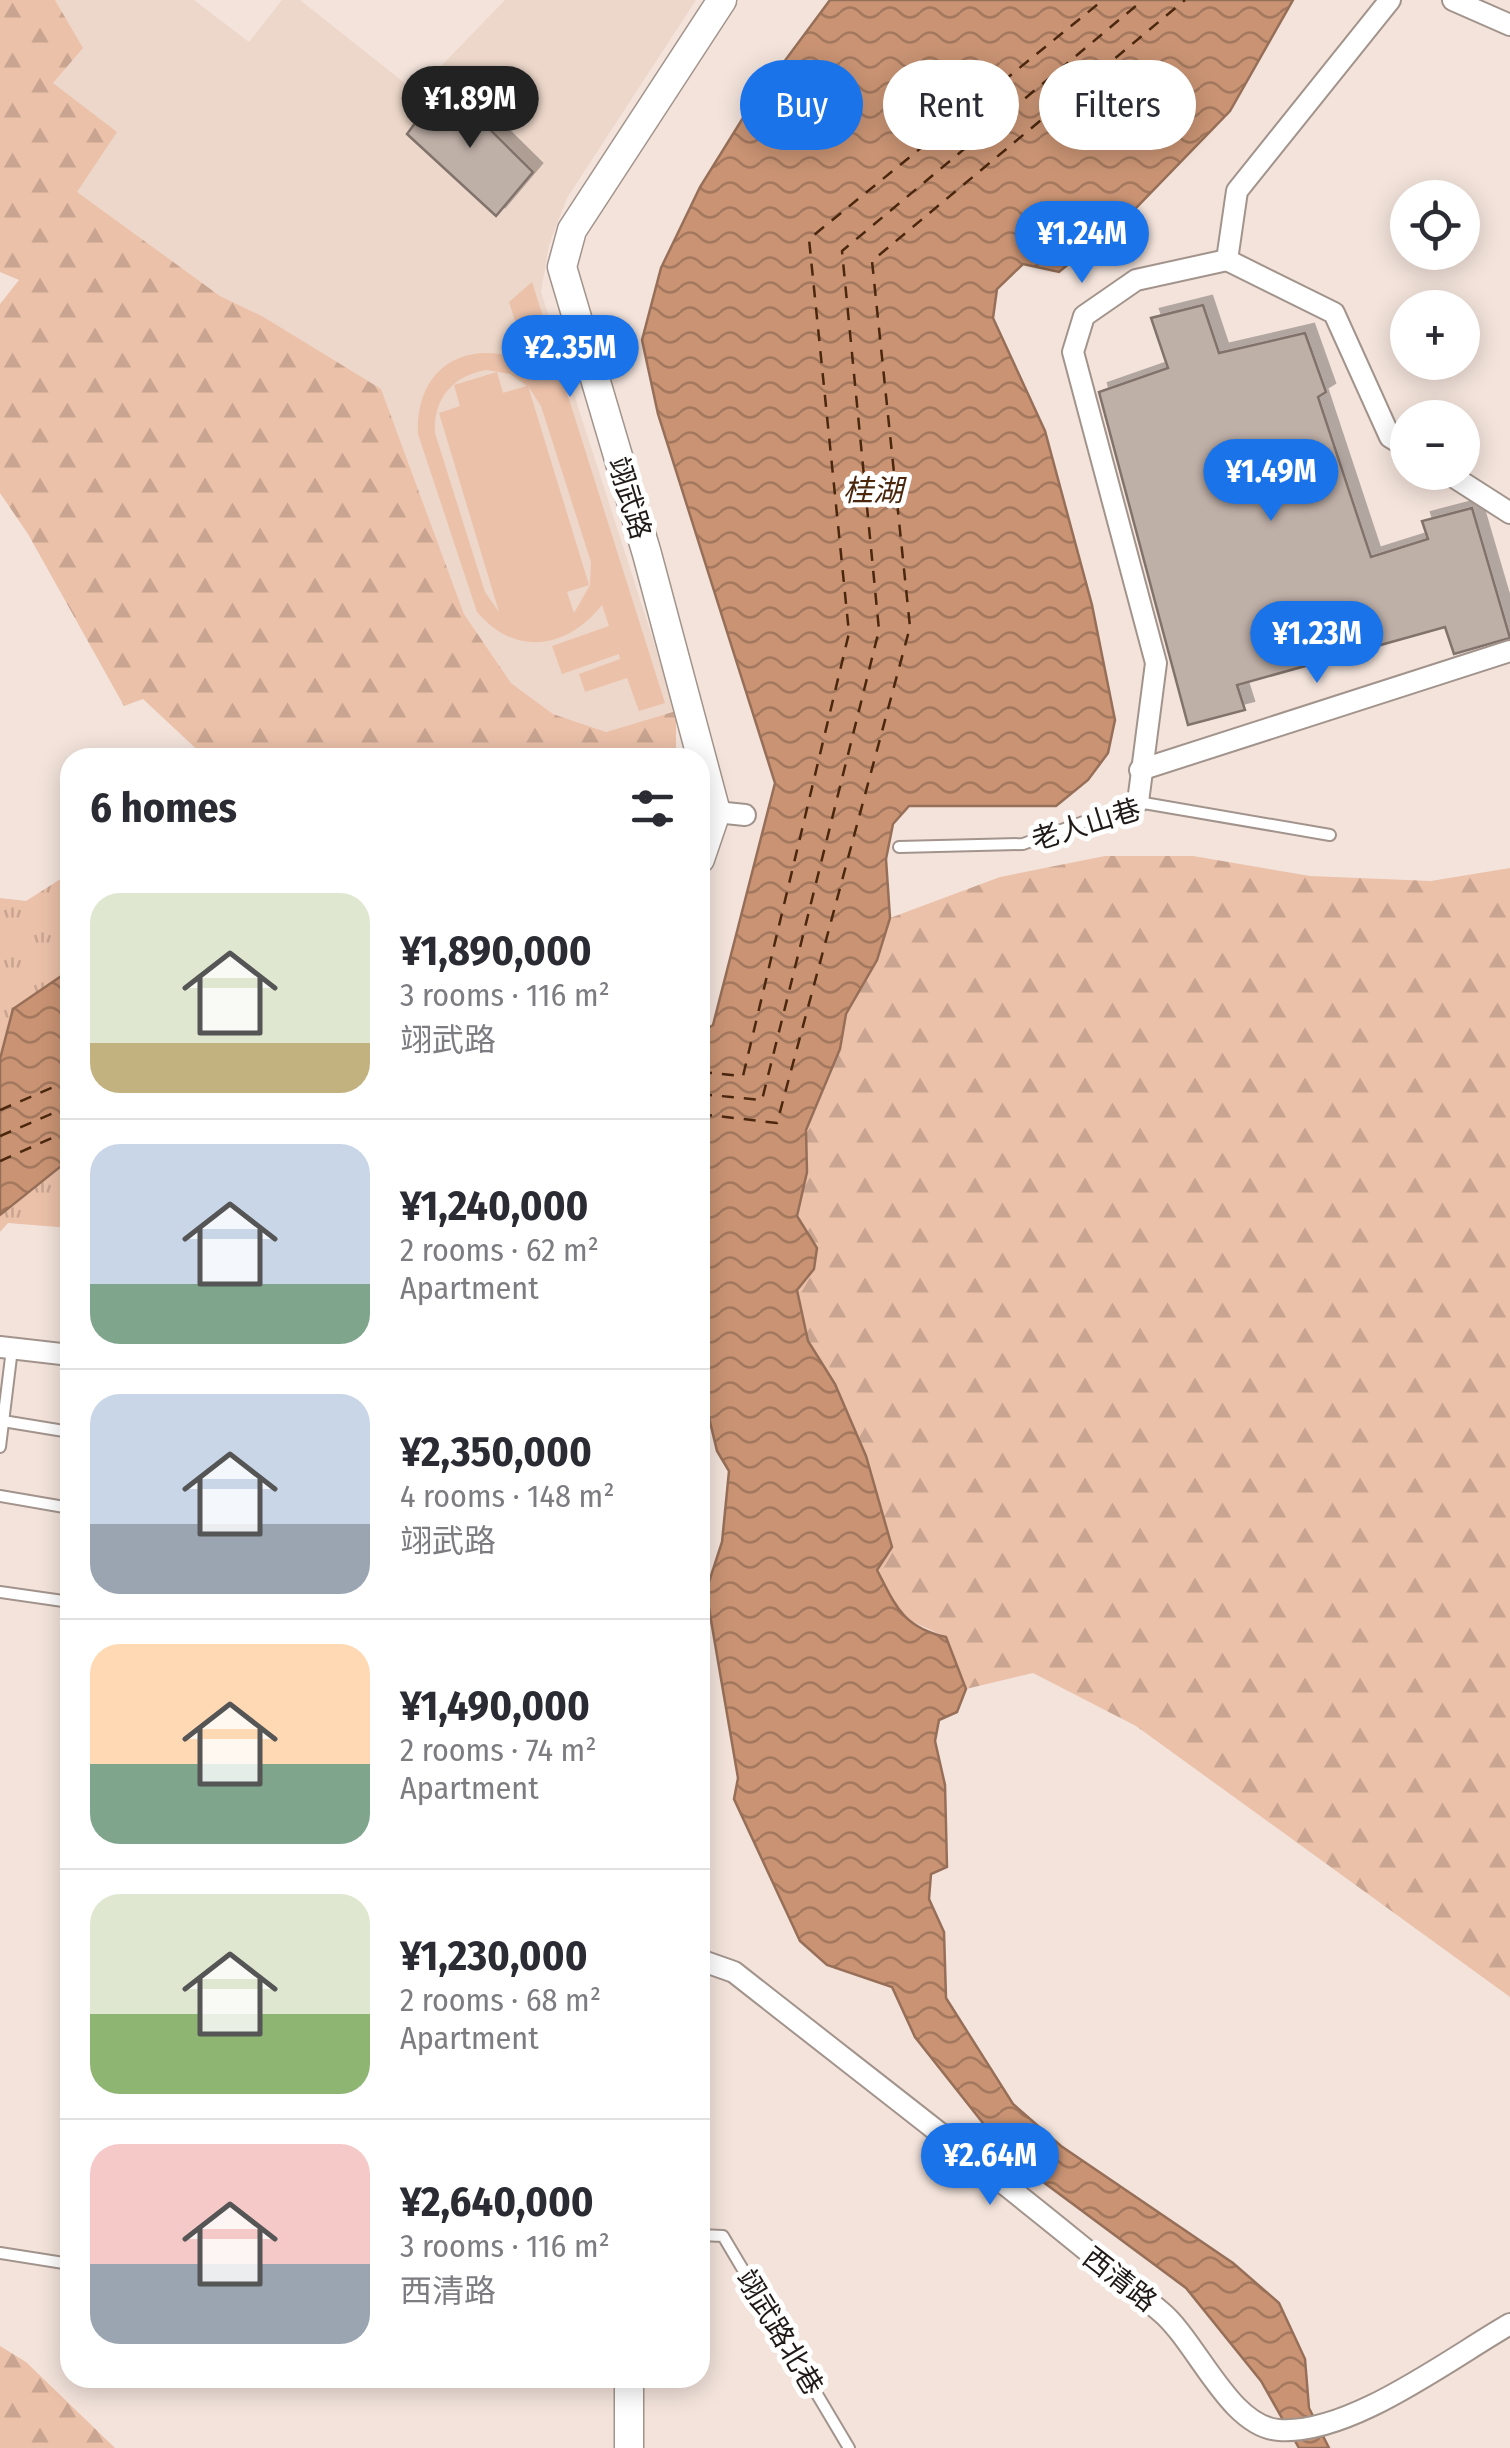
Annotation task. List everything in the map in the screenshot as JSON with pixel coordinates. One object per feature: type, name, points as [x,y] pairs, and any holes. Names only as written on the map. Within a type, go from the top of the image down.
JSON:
[{"type":"main road","name":"翊武路","points":[[699,748],[647,554],[562,267],[572,230],[722,0]]},
{"type":"main road","name":"翊武路","points":[[710,790],[716,812]]},
{"type":"main road","points":[[710,830],[716,812]]},
{"type":"main road","points":[[629,2388],[629,2448]]},
{"type":"street","points":[[1227,260],[1237,190],[1390,0]]},
{"type":"street","points":[[1454,0],[1510,25]]},
{"type":"street","points":[[1138,802],[1156,663],[1074,352],[1084,316],[1136,280],[1227,260],[1334,314],[1390,437]]},
{"type":"street","points":[[1474,490],[1510,513]]},
{"type":"street","points":[[1140,770],[1510,650]]},
{"type":"street","points":[[716,812],[745,814]]},
{"type":"street","points":[[6,1347],[60,1354]]},
{"type":"street","name":"西清路","points":[[710,1964],[734,1972],[1165,2314],[1248,2420],[1276,2430],[1310,2430],[1342,2419],[1510,2324]]},
{"type":"lane","name":"老人山巷","points":[[899,848],[1023,844],[1138,802],[1330,836]]},
{"type":"lane","points":[[0,1447],[6,1347]]},
{"type":"lane","points":[[3,1421],[60,1430]]},
{"type":"lane","points":[[0,1496],[60,1506]]},
{"type":"lane","points":[[0,1592],[60,1601]]},
{"type":"lane","name":"翊武路北巷","points":[[710,2235],[723,2236],[849,2448]]},
{"type":"lane","points":[[0,2253],[60,2262]]},
{"type":"shaded area","points":[[55,0],[194,0],[249,42],[282,0],[300,0],[416,92],[505,0],[696,0],[567,198],[549,245],[541,292],[676,711],[606,732],[553,714],[511,683],[464,614],[381,390],[262,316],[220,296],[76,192],[53,83],[82,47]]},
{"type":"green space","points":[[0,0],[55,0],[83,48],[53,83],[117,132],[77,192],[220,296],[262,316],[381,389],[464,614],[511,683],[553,714],[606,732],[676,711],[676,748],[195,748],[143,699],[124,706],[28,534],[0,493],[0,304],[19,280],[0,272]]},
{"type":"green space","points":[[532,282],[665,703],[639,711],[627,678],[585,692],[579,674],[620,659],[619,654],[562,674],[552,646],[609,626],[602,605],[574,631],[541,642],[508,636],[477,612],[418,434],[419,410],[436,374],[450,363],[486,353],[528,362],[509,302]],"holes":[[[487,370],[510,374],[527,386],[503,393],[497,372],[454,385],[460,406],[439,413],[499,612],[485,592],[435,433],[437,410],[447,391],[455,383],[464,377]],[[528,386],[541,406],[591,562],[590,585],[574,613],[567,592],[589,585]]]},
{"type":"green space","points":[[1105,856],[1193,856],[1310,876],[1431,881],[1510,868],[1510,1997],[1136,1726],[1033,1673],[966,1689],[946,1637],[900,1616],[877,1570],[835,1384],[808,1341],[797,1290],[814,1269],[797,1216],[807,1172],[807,1127],[840,1049],[846,1014],[877,960],[890,918],[1000,877]]},
{"type":"green space","points":[[60,879],[60,1227],[8,1223],[0,1232],[0,898],[26,901]]},
{"type":"green space","points":[[0,2346],[26,2362],[115,2448],[0,2448]]},
{"type":"water","name":"桂湖","points":[[830,0],[1293,0],[1230,111],[1196,146],[1196,60],[1039,60],[1039,150],[1192,150],[1133,211],[1059,272],[1023,264],[997,289],[993,318],[1045,431],[1092,605],[1115,720],[1108,753],[1088,780],[1056,806],[909,806],[893,824],[886,859],[890,918],[877,960],[846,1014],[840,1049],[806,1130],[807,1172],[797,1216],[817,1248],[814,1269],[797,1290],[808,1341],[835,1384],[866,1456],[892,1547],[877,1570],[902,1614],[920,1628],[946,1637],[966,1689],[957,1712],[939,1720],[935,1741],[945,1785],[947,1867],[931,1874],[929,1899],[944,1932],[946,1998],[1013,2104],[1061,2146],[1233,2263],[1279,2303],[1305,2359],[1309,2408],[1329,2448],[1299,2448],[1261,2381],[1186,2288],[1023,2167],[990,2132],[915,2037],[892,1987],[827,1965],[800,1941],[734,1799],[738,1778],[710,1614],[710,1579],[722,1542],[729,1471],[717,1451],[710,1422],[710,1027],[775,783],[658,414],[642,340],[661,268],[700,187],[740,123],[740,150],[863,150],[863,60],[785,60]]},
{"type":"water","points":[[60,977],[60,1167],[0,1215],[0,1059],[13,1009]]},
{"type":"building","points":[[444,84],[533,172],[496,216],[407,134]]},
{"type":"building","points":[[1203,305],[1219,353],[1305,333],[1326,392],[1318,397],[1371,557],[1428,539],[1422,521],[1472,508],[1510,638],[1454,654],[1445,627],[1237,685],[1245,710],[1188,725],[1099,392],[1168,368],[1151,318]]},
{"type":"ferry route","points":[[710,1073],[743,1076],[849,633],[809,239],[1103,0]]},
{"type":"ferry route","points":[[710,1095],[762,1100],[879,630],[842,251],[1143,0]]},
{"type":"ferry route","points":[[710,1115],[777,1123],[910,627],[872,261],[1185,0]]},
{"type":"ferry route","points":[[0,1110],[60,1084]]},
{"type":"ferry route","points":[[0,1136],[60,1110]]},
{"type":"ferry route","points":[[0,1161],[60,1134]]}]
